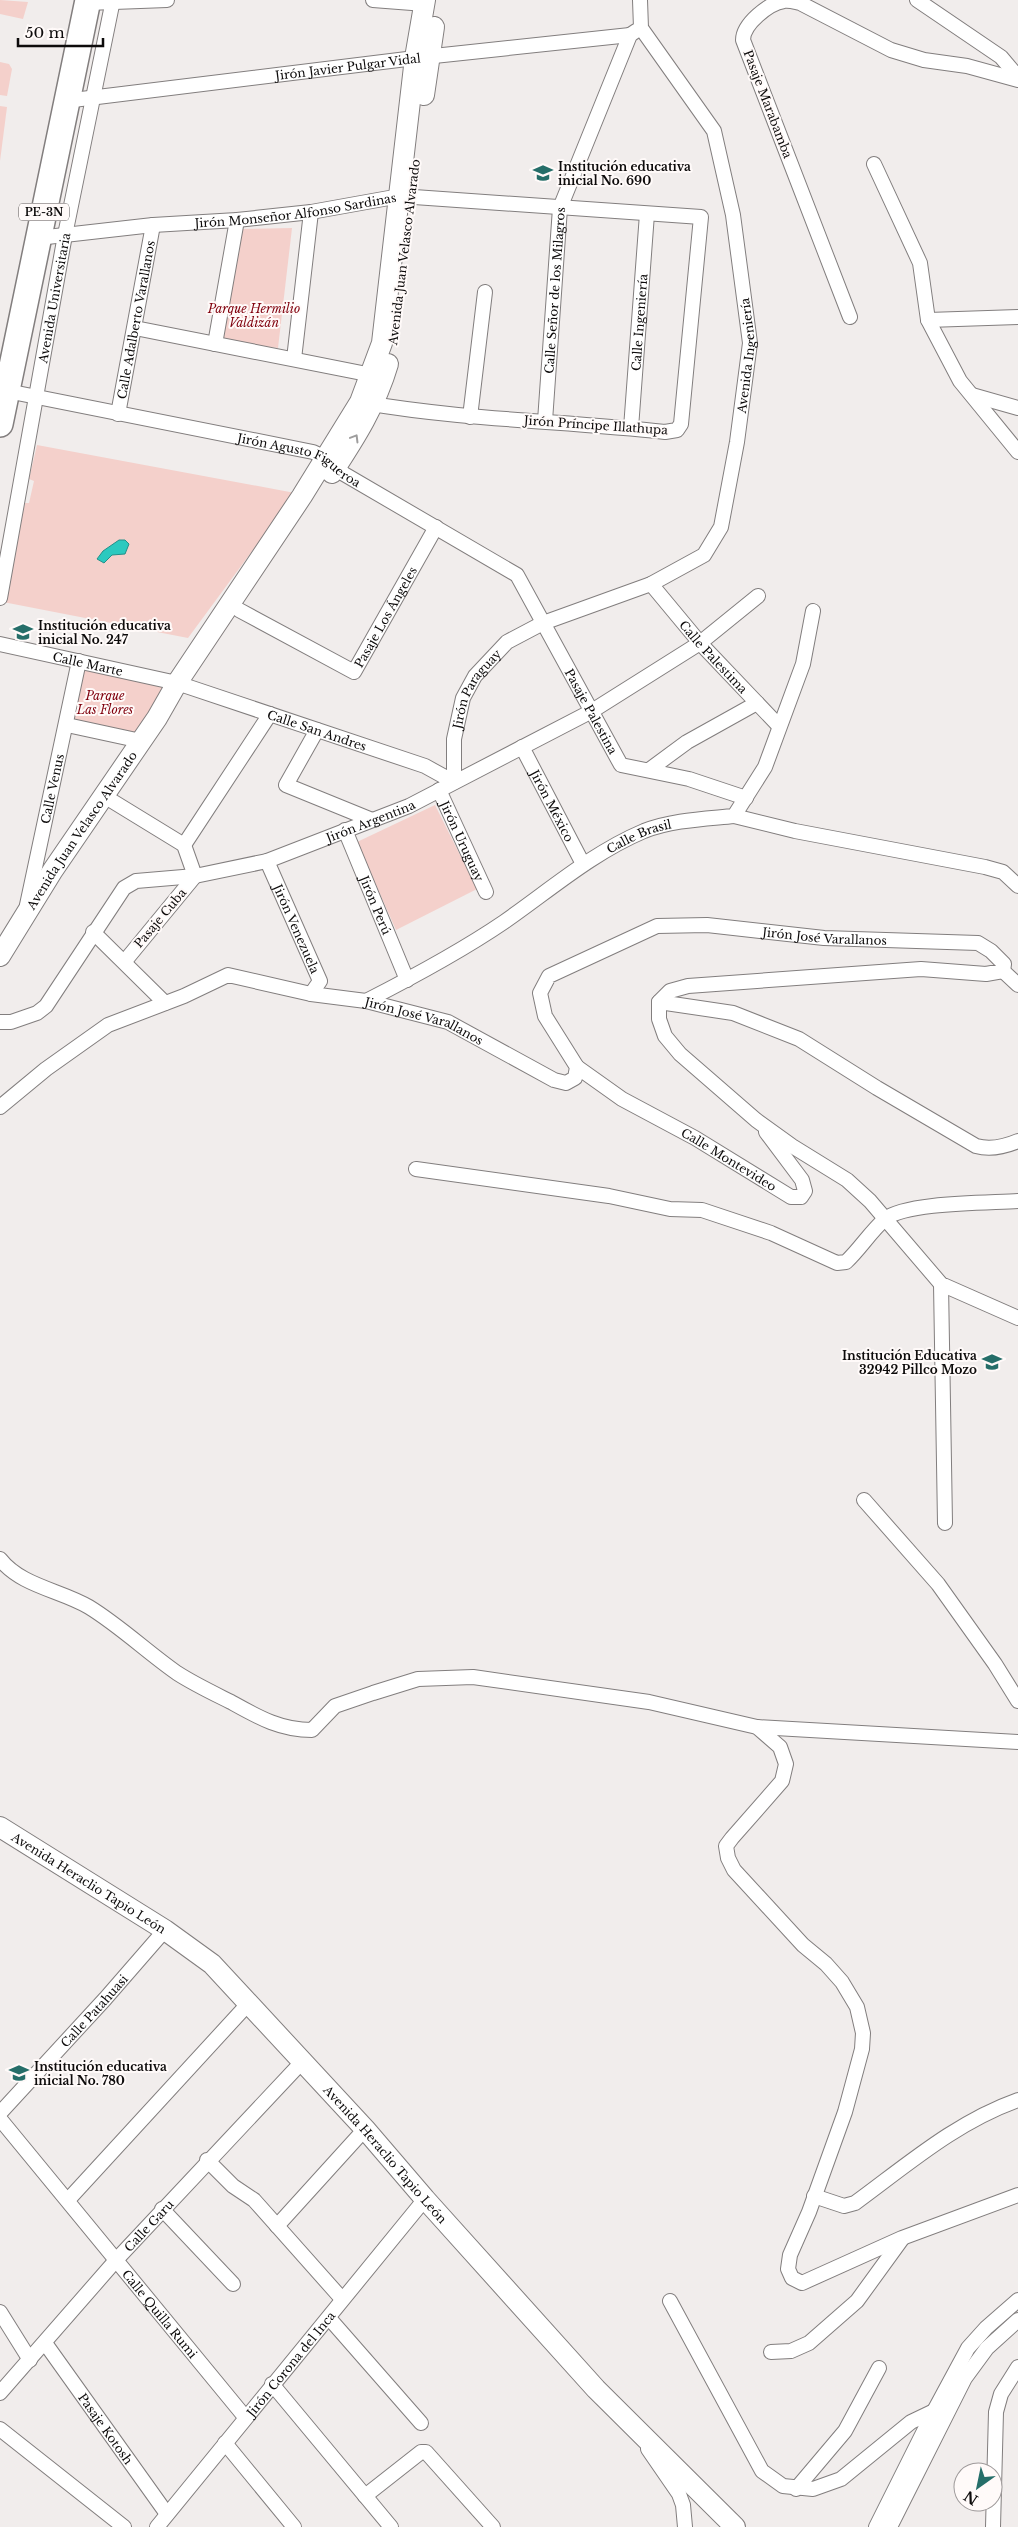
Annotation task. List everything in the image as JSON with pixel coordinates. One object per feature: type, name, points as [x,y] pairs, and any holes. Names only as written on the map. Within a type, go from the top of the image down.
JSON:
[{"type":"highway","name":"Avenida Universitaria","points":[[0,424],[65,101],[88,1]]},
{"type":"street","points":[[88,1],[167,0]]},
{"type":"street","points":[[373,0],[430,1]]},
{"type":"street","points":[[636,31],[640,0]]},
{"type":"street","points":[[917,0],[1001,57],[1018,79]]},
{"type":"street","name":"Avenida Universitaria","points":[[0,598],[65,235],[113,1]]},
{"type":"street","name":"Avenida Juan Velasco Alvarado","points":[[181,684],[194,675],[239,610],[367,403],[391,354],[397,323],[406,197],[430,1]]},
{"type":"street","name":"Pasaje Marabamba","points":[[850,317],[743,40],[743,34],[749,24],[770,7],[785,1],[800,3],[890,50],[924,60],[967,66],[1018,79]]},
{"type":"street","name":"Jirón Javier Pulgar Vidal","points":[[65,101],[636,31]]},
{"type":"street","name":"Calle Señor de los Milagros","points":[[545,421],[560,208],[636,31]]},
{"type":"street","name":"Avenida Ingeniería","points":[[543,623],[651,584],[704,555],[721,527],[736,442],[750,343],[733,215],[714,131],[636,31]]},
{"type":"street","points":[[874,164],[920,262],[928,320],[969,394],[1018,452]]},
{"type":"street","name":"Avenida Juan Velasco Alvarado","points":[[367,403],[372,375],[382,343],[406,197]]},
{"type":"street","name":"Jirón Monseñor Alfonso Sardinas","points":[[38,238],[153,225],[237,220],[311,212],[406,197],[701,217]]},
{"type":"street","points":[[294,359],[311,212]]},
{"type":"street","name":"Calle Ingeniería","points":[[631,428],[647,214]]},
{"type":"street","name":"Jirón Príncipe Illathupa","points":[[367,403],[470,417],[545,421],[665,432],[677,430],[681,424],[701,217]]},
{"type":"street","points":[[215,344],[237,220]]},
{"type":"street","name":"Calle Adalberto Varallanos","points":[[118,414],[153,225]]},
{"type":"street","points":[[470,417],[485,292]]},
{"type":"street","points":[[928,320],[1018,317]]},
{"type":"street","points":[[135,328],[372,375]]},
{"type":"street","name":"Jirón Agusto Figueroa","points":[[7,391],[313,452],[331,462],[344,474],[517,574],[543,623]]},
{"type":"street","points":[[969,394],[1018,408]]},
{"type":"street","name":"Avenida Juan Velasco Alvarado","points":[[3,944],[24,917],[331,462]]},
{"type":"street","name":"Pasaje Los Ángeles","points":[[239,610],[354,672],[436,527]]},
{"type":"street","name":"Calle Palestima","points":[[651,584],[700,643],[779,726]]},
{"type":"street","name":"Jirón Argentina","points":[[0,1022],[11,1022],[42,1010],[124,888],[136,881],[195,876],[267,861],[409,806],[592,711],[700,643],[758,596]]},
{"type":"street","points":[[813,612],[803,664],[779,726],[766,767],[734,816],[795,831],[985,866],[1002,872],[1018,886]]},
{"type":"street","name":"Pasaje Palestina","points":[[543,623],[621,765],[689,780],[746,798]]},
{"type":"street","name":"Jirón Paraguay","points":[[454,782],[454,739],[463,698],[475,676],[507,642],[543,623]]},
{"type":"street","name":"Calle Marte","points":[[0,644],[181,684]]},
{"type":"street","name":"Calle Venus","points":[[24,917],[67,725],[79,662]]},
{"type":"street","name":"Calle San Andres","points":[[181,684],[425,766],[454,782]]},
{"type":"street","points":[[649,770],[687,742],[757,703]]},
{"type":"street","points":[[184,845],[270,714]]},
{"type":"street","points":[[67,725],[141,741]]},
{"type":"street","points":[[317,730],[286,785],[372,820]]},
{"type":"street","name":"Jirón México","points":[[522,747],[583,864]]},
{"type":"street","name":"Jirón Uruguay","points":[[439,790],[486,892]]},
{"type":"street","points":[[104,796],[184,845],[195,876]]},
{"type":"street","name":"Calle Brasil","points":[[366,1001],[424,972],[504,922],[583,864],[645,830],[679,822],[734,816]]},
{"type":"street","name":"Jirón Perú","points":[[344,830],[407,980]]},
{"type":"street","name":"Jirón Venezuela","points":[[267,861],[320,981],[311,994]]},
{"type":"street","name":"Pasaje Cuba","points":[[125,961],[195,876]]},
{"type":"street","name":"Jirón José Varallanos","points":[[0,1107],[46,1069],[108,1025],[165,1003],[228,975],[311,994],[366,1001],[448,1022],[554,1080],[566,1083],[575,1078],[577,1067],[545,1016],[540,994],[549,976],[657,926],[706,925],[824,938],[978,943],[991,951],[1004,964],[1003,971]]},
{"type":"street","points":[[93,932],[125,961],[165,1003]]},
{"type":"street","points":[[1018,986],[1003,971],[986,974],[921,969],[688,986],[670,991],[659,1002],[658,1019],[665,1036],[680,1054],[756,1120],[792,1146],[847,1180],[885,1219],[941,1284],[1018,1318]]},
{"type":"street","points":[[659,1002],[733,1014],[799,1039],[877,1088],[976,1146],[985,1149],[1004,1147],[1018,1141]]},
{"type":"street","name":"Calle Montevideo","points":[[577,1067],[622,1099],[695,1138],[791,1197],[801,1197],[805,1191],[802,1180],[756,1120]]},
{"type":"street","points":[[416,1169],[609,1196],[670,1209],[702,1210],[771,1233],[837,1263],[846,1262],[859,1250],[885,1219],[899,1212],[930,1207],[1018,1201]]},
{"type":"street","points":[[941,1284],[946,1524]]},
{"type":"street","points":[[864,1500],[938,1584],[995,1664],[1018,1701]]},
{"type":"street","points":[[0,1559],[8,1568],[44,1588],[74,1599],[91,1608],[179,1674],[268,1723],[293,1730],[312,1730],[335,1706],[418,1679],[473,1677],[649,1702],[757,1727],[1018,1742]]},
{"type":"street","points":[[757,1727],[780,1747],[786,1764],[782,1781],[726,1846],[728,1858],[734,1870],[771,1911],[842,1982],[857,2007],[863,2033],[862,2049],[845,2112],[790,2255],[788,2269],[792,2278],[802,2283],[902,2238],[1018,2195]]},
{"type":"street","name":"Avenida Heraclio Tapio León","points":[[0,1826],[165,1930],[212,1964],[365,2129],[424,2199],[636,2431],[735,2527]]},
{"type":"street","name":"Calle Patahuasi","points":[[0,2113],[105,1999],[165,1930]]},
{"type":"street","points":[[68,2200],[248,2004]]},
{"type":"street","name":"Calle Garu","points":[[0,2393],[117,2258],[207,2160],[302,2063]]},
{"type":"street","points":[[814,2196],[844,2206],[854,2203],[946,2136],[989,2110],[1018,2100]]},
{"type":"street","name":"Calle Quilla Rumi","points":[[0,2119],[117,2258],[245,2417]]},
{"type":"street","points":[[277,2226],[365,2129]]},
{"type":"street","points":[[207,2160],[233,2186],[254,2200],[342,2299]]},
{"type":"street","name":"Jirón Corona del Inca","points":[[157,2527],[424,2199]]},
{"type":"street","points":[[162,2209],[233,2284]]},
{"type":"street","points":[[771,2352],[791,2351],[809,2343],[844,2313],[857,2301],[875,2279],[902,2238]]},
{"type":"street","points":[[876,2527],[934,2410],[968,2348],[986,2328],[1018,2300]]},
{"type":"street","points":[[670,2301],[762,2471],[782,2486],[796,2489],[813,2489],[841,2478],[911,2422],[934,2410]]},
{"type":"street","points":[[0,2312],[30,2360]]},
{"type":"street","points":[[329,2318],[421,2423]]},
{"type":"street","points":[[890,2527],[966,2378],[987,2348],[1018,2320]]},
{"type":"street","name":"Pasaje Kotosh","points":[[45,2343],[167,2514]]},
{"type":"street","points":[[993,2527],[996,2412],[1001,2394],[1018,2367]]},
{"type":"street","points":[[796,2489],[845,2431],[879,2368]]},
{"type":"street","points":[[272,2384],[391,2527]]},
{"type":"street","points":[[0,2429],[124,2527]]},
{"type":"street","points":[[636,2431],[664,2475],[680,2494],[684,2505],[685,2527]]},
{"type":"street","points":[[226,2442],[294,2527]]},
{"type":"street","points":[[364,2496],[421,2452],[426,2452],[493,2527]]},
{"type":"green space","points":[[0,0],[28,2],[23,19],[0,14]]},
{"type":"green space","points":[[0,62],[9,64],[12,69],[7,96],[0,95]]},
{"type":"green space","points":[[0,106],[7,107],[0,161]]},
{"type":"green space","name":"Parque Hermilio Valdizán","points":[[292,228],[278,348],[221,341],[239,229]]},
{"type":"green space","points":[[37,445],[295,493],[188,638],[3,602],[25,503],[29,503],[34,481],[29,479]]},
{"type":"green space","name":"Parque Las Flores","points":[[81,668],[175,688],[138,737],[71,724]]},
{"type":"green space","points":[[435,805],[477,889],[396,930],[357,842]]},
{"type":"water","points":[[119,540],[125,540],[129,544],[125,554],[112,555],[104,563],[97,559],[103,551]]},
{"type":"waterway","points":[[991,2335],[1007,2318]]},
{"type":"waterway","points":[[969,2359],[978,2349]]},
{"type":"place","name":"Institución educativa inicial No. 690","points":[[543,173]]},
{"type":"place","name":"Institución educativa inicial No. 247","points":[[23,632]]},
{"type":"place","name":"Institución Educativa 32942 Pillco Mozo","points":[[992,1362]]},
{"type":"place","name":"Institución educativa inicial No. 780","points":[[19,2073]]}]
